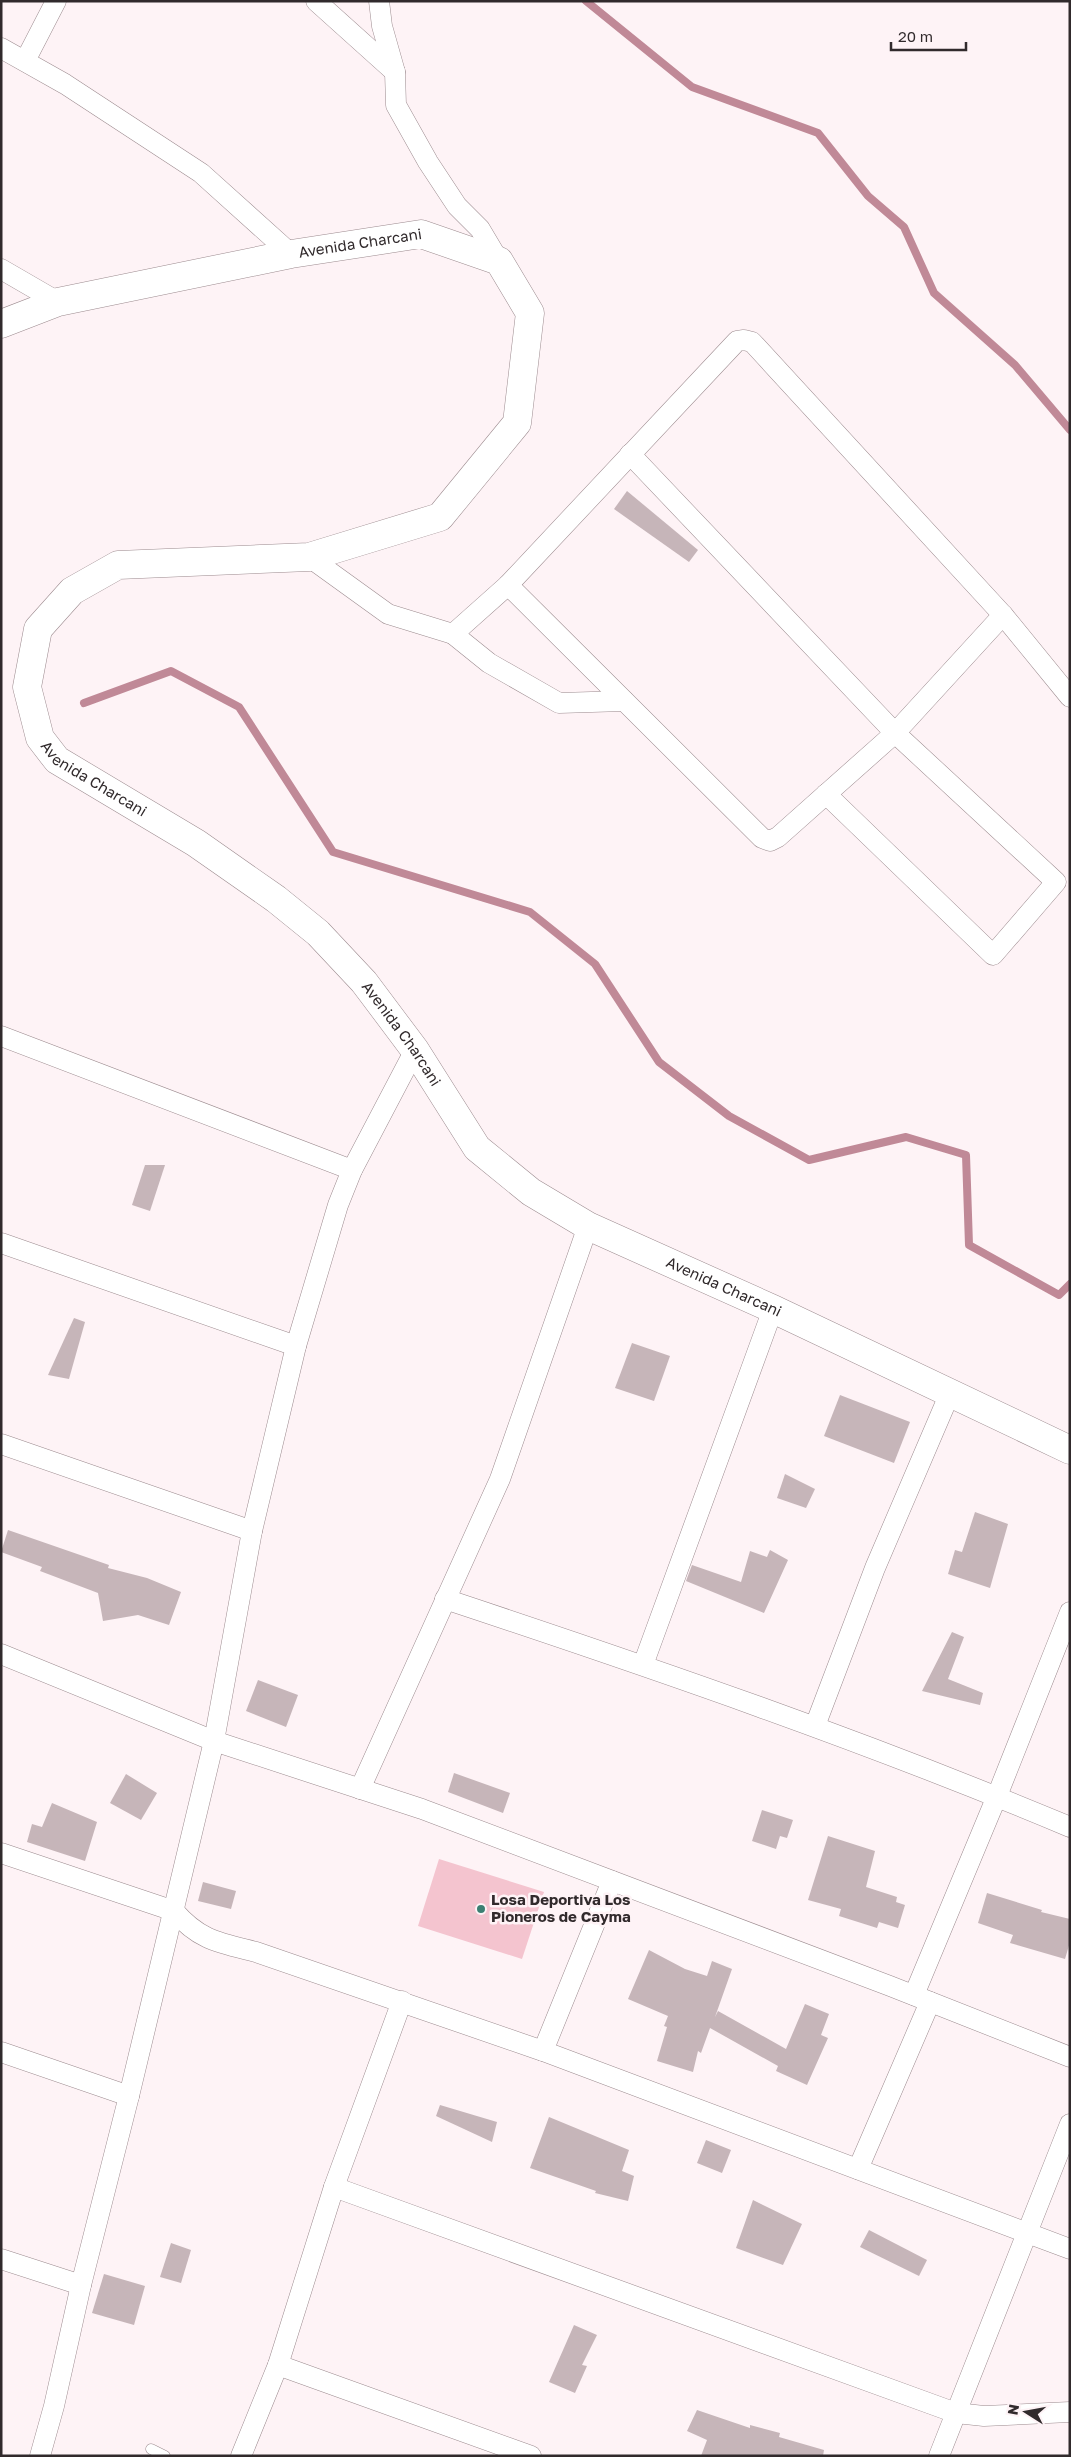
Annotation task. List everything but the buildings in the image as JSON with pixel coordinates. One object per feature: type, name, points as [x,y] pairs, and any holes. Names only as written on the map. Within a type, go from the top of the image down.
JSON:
[{"type":"main road","name":"Avenida Charcani","points":[[1,324],[58,302],[291,254],[421,234],[499,261],[530,313],[517,423],[440,518],[309,557],[118,565],[72,591],[38,629],[27,687],[40,738],[57,760],[196,843],[276,899],[318,933],[364,982],[415,1050],[478,1148],[532,1192],[588,1226],[773,1309],[1070,1450]]},
{"type":"street","points":[[24,61],[56,1]]},
{"type":"street","points":[[316,1],[395,72]]},
{"type":"street","points":[[378,1],[382,26],[395,72],[396,105],[428,162],[457,206],[480,229],[499,261]]},
{"type":"street","points":[[1,48],[65,84],[201,173],[291,254]]},
{"type":"street","points":[[1,269],[58,302]]},
{"type":"street","points":[[452,634],[508,585],[737,341],[744,340],[752,342],[1002,615],[1070,697]]},
{"type":"street","points":[[630,454],[895,733],[1056,882],[992,954],[826,794]]},
{"type":"street","points":[[309,557],[388,614],[452,634],[489,663],[559,702],[624,701]]},
{"type":"street","points":[[508,585],[762,838],[770,841],[778,837],[895,733],[1002,615]]},
{"type":"street","points":[[1,1036],[352,1170]]},
{"type":"street","points":[[40,2456],[54,2406],[81,2285],[174,1912],[214,1741],[252,1531],[296,1346],[338,1205],[352,1170],[415,1050]]},
{"type":"street","points":[[360,1789],[500,1479],[588,1226]]},
{"type":"street","points":[[1,1243],[296,1346]]},
{"type":"street","points":[[643,1665],[773,1309]]},
{"type":"street","points":[[815,1726],[875,1568],[950,1393]]},
{"type":"street","points":[[1,1444],[252,1531]]},
{"type":"street","points":[[445,1600],[643,1665],[815,1726],[997,1796],[1070,1828]]},
{"type":"street","points":[[858,2169],[997,1796],[1068,1621]]},
{"type":"street","points":[[1,1654],[214,1741],[422,1809],[922,1998],[1070,2057]]},
{"type":"street","points":[[1,1853],[174,1912],[189,1928],[210,1940],[256,1952],[543,2051],[1070,2249]]},
{"type":"street","points":[[543,2051],[612,1881]]},
{"type":"street","points":[[241,2456],[278,2365],[334,2187],[402,2001]]},
{"type":"street","points":[[1,2052],[129,2096]]},
{"type":"street","points":[[939,2456],[1070,2124]]},
{"type":"street","points":[[334,2187],[956,2413],[984,2416],[1070,2412]]},
{"type":"street","points":[[1,2259],[81,2285]]},
{"type":"street","points":[[278,2365],[531,2456]]},
{"type":"lane","points":[[151,2449],[165,2456]]},
{"type":"shaded area","name":"Losa Deportiva Los Pioneros de Cayma","points":[[439,1859],[544,1892],[522,1959],[418,1926]]},
{"type":"waterway","points":[[586,1],[692,87],[818,133],[868,196],[904,227],[934,293],[1015,365],[1070,430]]},
{"type":"waterway","points":[[84,703],[171,671],[239,707],[333,852],[530,912],[595,964],[659,1062],[729,1116],[809,1160],[906,1137],[966,1155],[969,1245],[1059,1295],[1070,1284]]},
{"type":"place","name":"Losa Deportiva Los Pioneros de Cayma","points":[[481,1909]]}]
